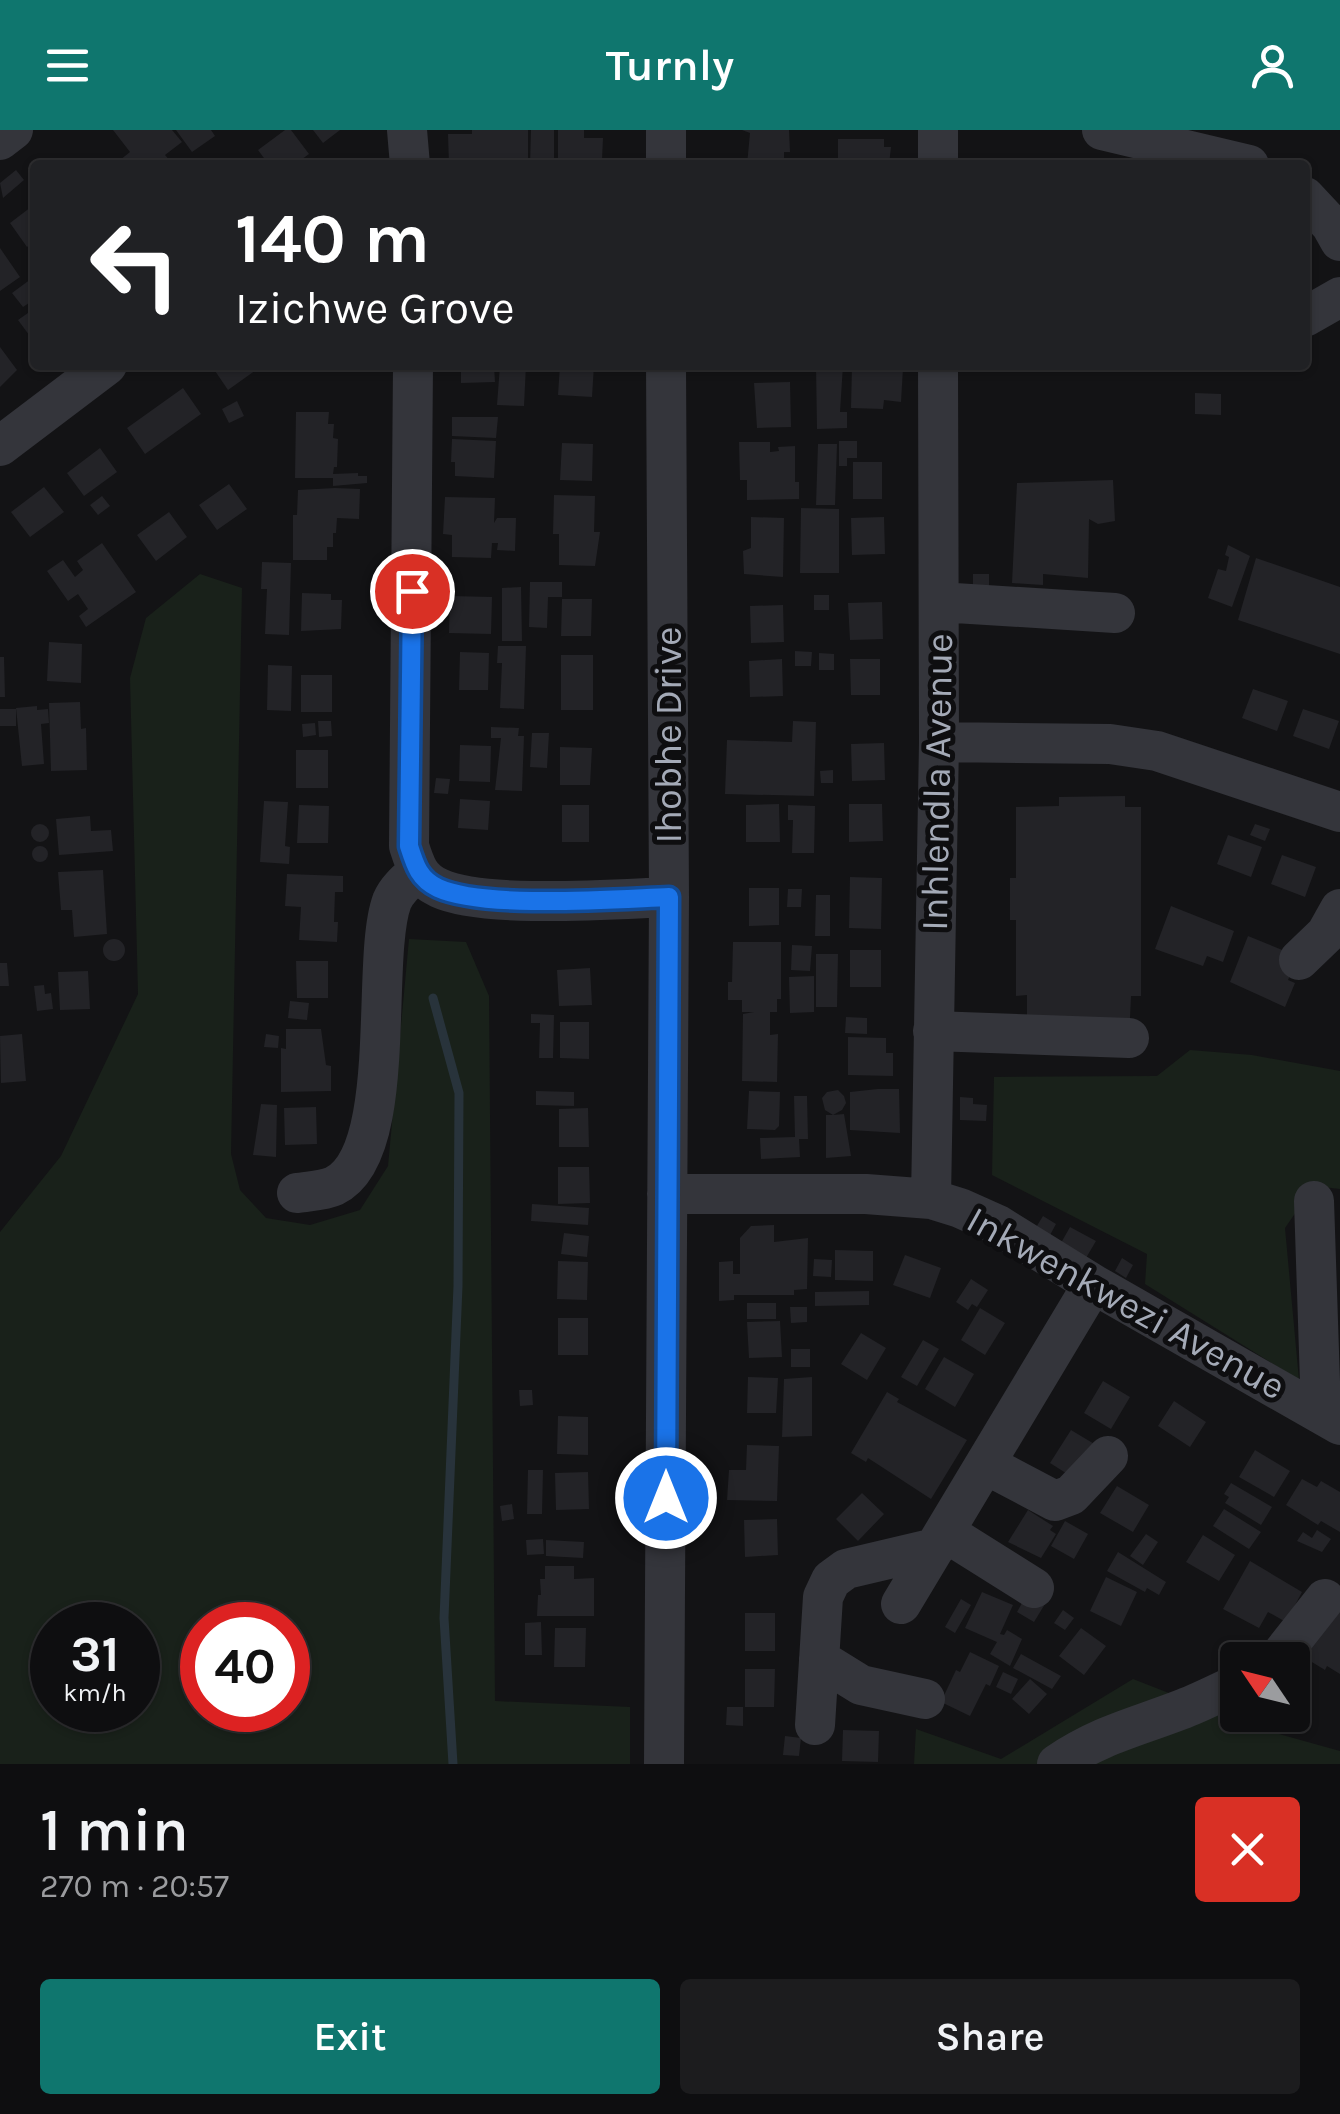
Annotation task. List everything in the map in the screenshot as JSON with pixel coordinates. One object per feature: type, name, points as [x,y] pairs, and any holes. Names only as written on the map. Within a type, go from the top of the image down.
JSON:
[{"type":"street","points":[[0,140],[13,130]]},
{"type":"street","points":[[407,130],[410,160]]},
{"type":"street","points":[[666,130],[666,160]]},
{"type":"street","points":[[938,130],[938,160]]},
{"type":"street","points":[[1102,130],[1228,160]]},
{"type":"street","points":[[1310,314],[1340,297]]},
{"type":"street","points":[[0,446],[100,370]]},
{"type":"street","points":[[413,370],[409,846],[416,872],[438,888],[491,898],[669,897]]},
{"type":"street","name":"Ihobhe Drive","points":[[664,1764],[669,897],[666,370]]},
{"type":"street","name":"Inhlendla Avenue","points":[[931,1200],[939,742],[938,370]]},
{"type":"street","points":[[939,602],[1115,613]]},
{"type":"street","points":[[939,742],[1110,744],[1157,751],[1340,812]]},
{"type":"street","points":[[296,1193],[334,1186],[350,1173],[362,1151],[378,1082],[392,900],[416,872]]},
{"type":"street","points":[[1299,960],[1326,934],[1340,909]]},
{"type":"street","points":[[933,1031],[1129,1038]]},
{"type":"street","name":"Inkwenkwezi Avenue","points":[[667,1194],[866,1194],[931,1200],[998,1225],[1093,1284],[1330,1418]]},
{"type":"street","points":[[1314,1202],[1330,1418]]},
{"type":"street","points":[[902,1604],[1093,1284]]},
{"type":"street","points":[[985,1464],[1055,1501],[1070,1494],[1108,1456]]},
{"type":"street","points":[[815,1725],[823,1597],[838,1572],[940,1540],[1034,1588]]},
{"type":"street","points":[[1291,1642],[1325,1600]]},
{"type":"street","points":[[819,1659],[848,1680],[925,1699]]},
{"type":"street","points":[[1057,1764],[1080,1748],[1123,1728],[1220,1692]]},
{"type":"shaded area","points":[[200,574],[242,588],[231,1154],[240,1190],[266,1218],[310,1225],[360,1210],[388,1166],[409,939],[466,942],[489,996],[495,1701],[630,1707],[630,1764],[0,1764],[0,1232],[61,1156],[138,994],[130,678],[146,618]]},
{"type":"shaded area","points":[[1190,1050],[1252,1055],[1340,1071],[1340,1189],[1314,1186],[1285,1228],[1299,1380],[1145,1284],[1147,1254],[992,1175],[994,1077],[1157,1076]]},
{"type":"shaded area","points":[[1133,1679],[1220,1713],[1220,1732],[1272,1732],[1340,1751],[1340,1764],[914,1764],[916,1729],[1001,1759]]},
{"type":"building","points":[[113,130],[172,130],[182,142],[165,155],[169,160],[120,160],[130,152]]},
{"type":"building","points":[[176,130],[211,130],[215,136],[192,152]]},
{"type":"building","points":[[285,130],[291,130],[309,154],[301,160],[265,160],[258,150]]},
{"type":"building","points":[[313,130],[340,130],[323,143]]},
{"type":"building","points":[[472,130],[528,130],[528,160],[449,160],[448,134],[472,134]]},
{"type":"building","points":[[531,130],[554,130],[554,160],[530,160]]},
{"type":"building","points":[[558,130],[584,130],[584,138],[603,138],[602,160],[558,160]]},
{"type":"building","points":[[742,130],[789,130],[790,152],[784,152],[784,160],[747,160],[750,133]]},
{"type":"building","points":[[838,139],[884,139],[884,147],[891,147],[890,160],[838,160]]},
{"type":"building","points":[[16,170],[24,180],[3,198],[0,183]]},
{"type":"building","points":[[30,208],[30,245],[27,247],[10,223]]},
{"type":"building","points":[[0,248],[20,277],[0,291]]},
{"type":"building","points":[[30,280],[30,302],[23,307],[12,293]]},
{"type":"building","points":[[30,312],[30,336],[18,320]]},
{"type":"building","points":[[0,347],[17,370],[0,387]]},
{"type":"building","points":[[214,370],[256,370],[228,390]]},
{"type":"building","points":[[461,370],[494,370],[495,382],[461,383]]},
{"type":"building","points":[[500,370],[526,370],[524,406],[497,405]]},
{"type":"building","points":[[560,370],[594,370],[592,397],[558,395]]},
{"type":"building","points":[[816,370],[843,370],[840,412],[847,412],[847,428],[817,429]]},
{"type":"building","points":[[852,370],[903,370],[901,402],[884,400],[883,409],[851,408]]},
{"type":"building","points":[[790,382],[791,427],[757,428],[754,383]]},
{"type":"building","points":[[183,388],[201,414],[145,454],[127,428]]},
{"type":"building","points":[[1195,393],[1221,394],[1221,415],[1195,414]]},
{"type":"building","points":[[237,401],[244,416],[229,423],[222,409]]},
{"type":"building","points":[[296,412],[329,412],[328,424],[334,424],[333,438],[338,439],[333,474],[358,473],[367,476],[367,483],[333,486],[333,478],[295,478]]},
{"type":"building","points":[[452,417],[498,417],[496,438],[452,436]]},
{"type":"building","points":[[452,439],[496,441],[494,478],[455,476]]},
{"type":"building","points":[[839,441],[857,441],[857,458],[847,458],[847,466],[839,466]]},
{"type":"building","points":[[739,442],[770,442],[770,452],[795,446],[799,499],[747,500],[747,480],[740,480]]},
{"type":"building","points":[[562,443],[593,444],[592,481],[560,480]]},
{"type":"building","points":[[818,444],[837,444],[835,505],[816,505]]},
{"type":"building","points":[[100,448],[117,472],[84,496],[67,473]]},
{"type":"building","points":[[853,462],[882,462],[882,499],[853,499]]},
{"type":"building","points":[[1113,480],[1115,521],[1098,524],[1089,519],[1088,578],[1043,574],[1043,585],[1012,583],[1017,483]]},
{"type":"building","points":[[229,484],[247,509],[217,530],[199,505]]},
{"type":"building","points":[[44,487],[64,512],[30,537],[11,512]]},
{"type":"building","points":[[360,489],[359,519],[337,518],[333,547],[327,547],[327,560],[293,560],[293,515],[297,515],[298,490]]},
{"type":"building","points":[[554,495],[595,496],[594,532],[600,532],[595,566],[559,565],[559,534],[553,534]]},
{"type":"building","points":[[102,496],[110,506],[98,515],[90,505]]},
{"type":"building","points":[[445,497],[495,498],[494,523],[497,518],[516,518],[515,551],[497,550],[498,543],[492,543],[491,558],[452,557],[452,535],[443,534]]},
{"type":"building","points":[[801,508],[839,509],[839,573],[800,573]]},
{"type":"building","points":[[169,512],[187,537],[156,561],[137,535]]},
{"type":"building","points":[[751,517],[784,518],[783,577],[744,574],[743,551],[751,548]]},
{"type":"building","points":[[884,517],[885,554],[852,555],[851,518]]},
{"type":"building","points":[[102,543],[136,592],[86,627],[79,616],[88,609],[78,594],[68,601],[47,571],[63,560],[75,577],[83,570],[77,561]]},
{"type":"building","points":[[1228,545],[1250,556],[1232,607],[1208,598],[1218,569],[1226,571]]},
{"type":"building","points":[[1256,558],[1340,587],[1340,654],[1238,620]]},
{"type":"building","points":[[262,562],[291,563],[289,635],[265,634],[267,589],[261,589]]},
{"type":"building","points":[[973,574],[989,574],[989,588],[973,589]]},
{"type":"building","points":[[530,582],[562,582],[562,597],[548,597],[547,628],[529,627]]},
{"type":"building","points":[[521,587],[522,641],[502,641],[502,588]]},
{"type":"building","points":[[302,593],[331,594],[331,600],[342,600],[341,629],[301,631]]},
{"type":"building","points":[[814,595],[829,595],[829,610],[814,610]]},
{"type":"building","points":[[450,596],[492,597],[491,634],[449,633]]},
{"type":"building","points":[[562,599],[592,599],[591,636],[561,636]]},
{"type":"building","points":[[882,602],[883,639],[850,640],[848,603]]},
{"type":"building","points":[[783,605],[784,642],[751,643],[750,606]]},
{"type":"building","points":[[49,642],[82,644],[81,683],[47,681]]},
{"type":"building","points":[[498,646],[526,646],[524,709],[500,708],[502,663],[497,663]]},
{"type":"building","points":[[795,651],[812,652],[811,666],[795,666]]},
{"type":"building","points":[[460,652],[489,653],[488,690],[459,690]]},
{"type":"building","points":[[819,653],[834,654],[834,670],[819,670]]},
{"type":"building","points":[[561,655],[593,655],[593,710],[561,710]]},
{"type":"building","points":[[0,657],[4,657],[5,697],[0,697]]},
{"type":"building","points":[[782,659],[783,696],[750,697],[749,661]]},
{"type":"building","points":[[850,659],[880,659],[880,695],[851,695]]},
{"type":"building","points":[[268,665],[292,666],[291,711],[267,710]]},
{"type":"building","points":[[301,675],[332,675],[332,712],[301,712]]},
{"type":"building","points":[[1253,689],[1288,701],[1277,731],[1242,718]]},
{"type":"building","points":[[80,702],[81,729],[86,728],[87,770],[51,771],[49,703]]},
{"type":"building","points":[[37,706],[37,710],[48,709],[49,723],[41,724],[44,764],[22,766],[16,708]]},
{"type":"building","points":[[0,709],[16,709],[16,726],[0,726]]},
{"type":"building","points":[[1303,709],[1339,721],[1329,749],[1293,736]]},
{"type":"building","points":[[318,721],[331,721],[332,736],[319,737]]},
{"type":"building","points":[[793,721],[816,722],[814,796],[725,794],[727,740],[792,742]]},
{"type":"building","points":[[315,723],[316,735],[303,737],[302,724]]},
{"type":"building","points":[[491,727],[519,728],[518,736],[524,736],[522,791],[495,790],[501,738],[491,738]]},
{"type":"building","points":[[532,733],[549,733],[547,768],[530,767]]},
{"type":"building","points":[[884,743],[885,780],[852,781],[851,744]]},
{"type":"building","points":[[460,745],[491,746],[490,782],[459,781]]},
{"type":"building","points":[[560,747],[592,748],[590,785],[560,785]]},
{"type":"building","points":[[296,750],[328,750],[328,788],[296,788]]},
{"type":"building","points":[[833,770],[833,783],[821,783],[820,771]]},
{"type":"building","points":[[436,778],[450,779],[448,794],[434,793]]},
{"type":"building","points":[[1125,796],[1125,807],[1141,807],[1141,996],[1131,996],[1130,1018],[1027,1018],[1027,995],[1016,996],[1016,920],[1010,920],[1010,878],[1016,878],[1016,807],[1059,806],[1059,797]]},
{"type":"building","points":[[460,799],[490,801],[488,830],[458,828]]},
{"type":"building","points":[[264,801],[288,802],[285,846],[290,847],[289,864],[260,862]]},
{"type":"building","points":[[779,804],[780,842],[746,842],[746,805]]},
{"type":"building","points":[[849,804],[882,804],[883,841],[849,842]]},
{"type":"building","points":[[299,805],[329,806],[328,843],[297,843]]},
{"type":"building","points":[[562,805],[589,805],[589,842],[562,842]]},
{"type":"building","points":[[788,805],[815,806],[814,853],[792,853],[793,820],[788,820]]},
{"type":"building","points":[[90,816],[91,831],[111,830],[113,851],[59,855],[56,819]]},
{"type":"building","points":[[40,824],[47,826],[47,840],[40,842],[33,840],[31,833],[33,826]]},
{"type":"building","points":[[1255,824],[1270,829],[1265,841],[1250,835]]},
{"type":"building","points":[[1228,835],[1262,847],[1251,877],[1217,864]]},
{"type":"building","points":[[40,846],[48,854],[40,862],[32,854]]},
{"type":"building","points":[[1282,855],[1316,867],[1305,897],[1271,884]]},
{"type":"building","points":[[103,870],[107,934],[74,937],[72,910],[61,910],[58,872]]},
{"type":"building","points":[[287,874],[343,876],[343,892],[335,892],[337,942],[299,940],[301,907],[285,906]]},
{"type":"building","points":[[850,877],[882,878],[881,929],[849,928]]},
{"type":"building","points":[[749,888],[779,888],[779,925],[749,926]]},
{"type":"building","points":[[788,889],[802,889],[801,907],[787,907]]},
{"type":"building","points":[[816,895],[830,895],[830,936],[815,936]]},
{"type":"building","points":[[1171,906],[1234,931],[1223,962],[1207,956],[1203,966],[1155,949]]},
{"type":"building","points":[[1248,936],[1292,954],[1293,968],[1288,980],[1295,983],[1285,1007],[1230,982]]},
{"type":"building","points":[[114,939],[122,942],[122,958],[114,961],[106,958],[103,950],[106,942]]},
{"type":"building","points":[[733,942],[781,942],[781,999],[777,999],[777,1012],[770,1012],[770,1035],[778,1034],[777,1082],[742,1081],[743,1014],[754,1012],[742,1012],[742,1000],[728,1000]]},
{"type":"building","points":[[792,945],[812,946],[810,971],[791,970]]},
{"type":"building","points":[[850,950],[881,950],[881,987],[850,987]]},
{"type":"building","points":[[816,954],[838,954],[837,1007],[816,1007]]},
{"type":"building","points":[[296,961],[328,961],[328,998],[297,998]]},
{"type":"building","points":[[0,963],[7,963],[9,986],[0,986]]},
{"type":"building","points":[[590,968],[592,1005],[559,1006],[557,970]]},
{"type":"building","points":[[88,971],[90,1009],[60,1010],[58,972]]},
{"type":"building","points":[[814,976],[814,1012],[790,1013],[789,977]]},
{"type":"building","points":[[44,985],[45,994],[51,993],[53,1009],[37,1011],[34,986]]},
{"type":"building","points":[[290,1001],[309,1003],[307,1020],[288,1018]]},
{"type":"building","points":[[531,1014],[554,1015],[553,1058],[539,1058],[540,1023],[531,1023]]},
{"type":"building","points":[[846,1017],[867,1018],[867,1034],[845,1033]]},
{"type":"building","points":[[560,1022],[589,1022],[589,1059],[560,1058]]},
{"type":"building","points":[[286,1029],[321,1029],[326,1065],[331,1066],[331,1091],[281,1092],[281,1048],[286,1049]]},
{"type":"building","points":[[22,1034],[26,1081],[1,1083],[0,1036]]},
{"type":"building","points":[[266,1034],[279,1036],[278,1048],[264,1047]]},
{"type":"building","points":[[848,1037],[886,1038],[886,1053],[893,1053],[893,1076],[848,1075]]},
{"type":"building","points":[[899,1089],[900,1133],[850,1130],[850,1092]]},
{"type":"building","points":[[838,1090],[846,1103],[833,1115],[825,1110],[822,1098],[827,1092]]},
{"type":"building","points":[[536,1091],[574,1092],[574,1106],[536,1105]]},
{"type":"building","points":[[749,1091],[780,1092],[779,1126],[775,1130],[747,1129]]},
{"type":"building","points":[[794,1096],[807,1096],[808,1139],[799,1139],[800,1157],[761,1159],[760,1138],[795,1137]]},
{"type":"building","points":[[960,1097],[973,1098],[973,1104],[987,1105],[986,1121],[960,1120]]},
{"type":"building","points":[[261,1104],[277,1105],[276,1157],[253,1155]]},
{"type":"building","points":[[316,1107],[317,1144],[285,1145],[284,1108]]},
{"type":"building","points":[[588,1108],[589,1147],[559,1147],[559,1109]]},
{"type":"building","points":[[844,1114],[851,1156],[826,1158],[826,1115]]},
{"type":"building","points":[[558,1167],[589,1167],[590,1203],[558,1204]]},
{"type":"building","points":[[532,1204],[589,1208],[588,1225],[531,1221]]},
{"type":"building","points":[[1043,1216],[1056,1224],[1049,1237],[1035,1229]]},
{"type":"building","points":[[774,1225],[774,1242],[808,1238],[807,1289],[794,1290],[794,1295],[734,1295],[734,1300],[719,1301],[719,1262],[733,1261],[733,1274],[740,1274],[740,1238],[751,1226]]},
{"type":"building","points":[[1070,1227],[1096,1241],[1086,1258],[1061,1243]]},
{"type":"building","points":[[564,1233],[589,1236],[587,1257],[561,1254]]},
{"type":"building","points":[[835,1250],[873,1251],[873,1281],[835,1280]]},
{"type":"building","points":[[905,1255],[941,1268],[930,1298],[893,1285]]},
{"type":"building","points":[[1122,1258],[1133,1265],[1126,1278],[1115,1271]]},
{"type":"building","points":[[814,1259],[832,1260],[831,1277],[813,1276]]},
{"type":"building","points":[[558,1261],[588,1262],[587,1300],[557,1299]]},
{"type":"building","points":[[971,1279],[988,1290],[977,1307],[972,1304],[968,1310],[956,1302]]},
{"type":"building","points":[[869,1291],[869,1305],[815,1306],[815,1292]]},
{"type":"building","points":[[747,1303],[776,1303],[776,1319],[747,1319]]},
{"type":"building","points":[[790,1307],[807,1307],[807,1322],[791,1323]]},
{"type":"building","points":[[980,1308],[1005,1323],[985,1355],[961,1340]]},
{"type":"building","points":[[558,1318],[588,1318],[588,1355],[558,1355]]},
{"type":"building","points":[[780,1321],[782,1357],[749,1358],[747,1322]]},
{"type":"building","points":[[861,1333],[886,1348],[867,1380],[841,1364]]},
{"type":"building","points":[[923,1340],[939,1349],[917,1386],[901,1377]]},
{"type":"building","points":[[791,1349],[810,1349],[810,1367],[791,1367]]},
{"type":"building","points":[[944,1357],[974,1374],[955,1407],[925,1389]]},
{"type":"building","points":[[748,1377],[778,1378],[776,1413],[747,1413]]},
{"type":"building","points":[[812,1377],[812,1436],[782,1437],[784,1379]]},
{"type":"building","points":[[1103,1381],[1130,1397],[1111,1429],[1084,1413]]},
{"type":"building","points":[[519,1390],[532,1390],[533,1405],[520,1406]]},
{"type":"building","points":[[887,1392],[899,1399],[897,1402],[967,1440],[931,1499],[868,1458],[866,1462],[851,1453]]},
{"type":"building","points":[[1174,1401],[1206,1422],[1190,1447],[1158,1426]]},
{"type":"building","points":[[558,1416],[588,1417],[588,1455],[557,1454]]},
{"type":"building","points":[[1071,1430],[1101,1448],[1080,1482],[1050,1463]]},
{"type":"building","points":[[747,1445],[779,1446],[777,1501],[727,1500],[729,1470],[746,1470]]},
{"type":"building","points":[[1255,1450],[1290,1471],[1274,1497],[1239,1477]]},
{"type":"building","points":[[528,1470],[543,1470],[542,1514],[527,1514]]},
{"type":"building","points":[[588,1472],[589,1509],[556,1510],[555,1473]]},
{"type":"building","points":[[1302,1479],[1317,1487],[1321,1481],[1340,1492],[1340,1532],[1321,1521],[1318,1525],[1286,1505]]},
{"type":"building","points":[[1231,1483],[1272,1507],[1261,1525],[1225,1503],[1229,1497],[1224,1494]]},
{"type":"building","points":[[1117,1486],[1149,1505],[1133,1532],[1100,1513]]},
{"type":"building","points":[[862,1493],[884,1514],[858,1541],[836,1519]]},
{"type":"building","points":[[512,1504],[514,1519],[502,1521],[500,1506]]},
{"type":"building","points":[[1224,1509],[1261,1532],[1249,1549],[1213,1526]]},
{"type":"building","points":[[1028,1510],[1053,1526],[1050,1530],[1056,1534],[1041,1558],[1008,1542]]},
{"type":"building","points":[[777,1519],[778,1555],[745,1557],[744,1520]]},
{"type":"building","points":[[1065,1521],[1088,1534],[1074,1559],[1051,1546]]},
{"type":"building","points":[[1317,1530],[1331,1539],[1322,1552],[1297,1541],[1303,1532],[1312,1538]]},
{"type":"building","points":[[1146,1534],[1158,1542],[1143,1565],[1130,1556]]},
{"type":"building","points":[[1203,1535],[1235,1555],[1219,1581],[1186,1562]]},
{"type":"building","points":[[543,1539],[544,1554],[527,1555],[526,1540]]},
{"type":"building","points":[[546,1540],[584,1542],[583,1558],[546,1556]]},
{"type":"building","points":[[1118,1552],[1166,1582],[1159,1595],[1147,1588],[1145,1592],[1107,1571]]},
{"type":"building","points":[[1250,1561],[1302,1592],[1286,1622],[1268,1612],[1259,1628],[1223,1609]]},
{"type":"building","points":[[545,1566],[574,1566],[574,1579],[594,1578],[594,1616],[537,1616]]},
{"type":"building","points":[[1106,1577],[1137,1592],[1121,1626],[1090,1611]]},
{"type":"building","points":[[982,1592],[1013,1605],[1000,1634],[1007,1630],[1022,1639],[1010,1666],[990,1654],[997,1642],[965,1628]]},
{"type":"building","points":[[1027,1594],[1045,1604],[1034,1622],[1017,1612]]},
{"type":"building","points":[[961,1599],[971,1605],[955,1633],[945,1627]]},
{"type":"building","points":[[1063,1610],[1074,1618],[1065,1630],[1054,1623]]},
{"type":"building","points":[[1340,1611],[1340,1674],[1310,1661],[1308,1642]]},
{"type":"building","points":[[745,1613],[775,1613],[775,1651],[745,1651]]},
{"type":"building","points":[[541,1622],[542,1655],[525,1655],[525,1623]]},
{"type":"building","points":[[555,1628],[586,1628],[585,1667],[554,1667]]},
{"type":"building","points":[[1081,1628],[1106,1646],[1084,1675],[1059,1656]]},
{"type":"building","points":[[970,1652],[999,1666],[970,1716],[941,1702],[956,1670],[960,1672]]},
{"type":"building","points":[[1021,1654],[1061,1676],[1052,1689],[1013,1668]]},
{"type":"building","points":[[745,1669],[775,1669],[774,1707],[745,1707]]},
{"type":"building","points":[[1003,1672],[1018,1679],[1011,1694],[996,1687]]},
{"type":"building","points":[[1030,1679],[1047,1694],[1029,1714],[1012,1699]]},
{"type":"building","points":[[727,1707],[743,1707],[743,1726],[726,1725]]},
{"type":"building","points":[[843,1730],[879,1731],[878,1762],[842,1761]]},
{"type":"building","points":[[785,1736],[801,1738],[799,1756],[783,1755]]},
{"type":"waterway","points":[[433,998],[459,1093],[458,1286],[444,1618],[453,1764]]},
{"type":"route","points":[[412,591],[409,846],[416,872],[438,888],[491,898],[669,897],[666,1498]]}]
